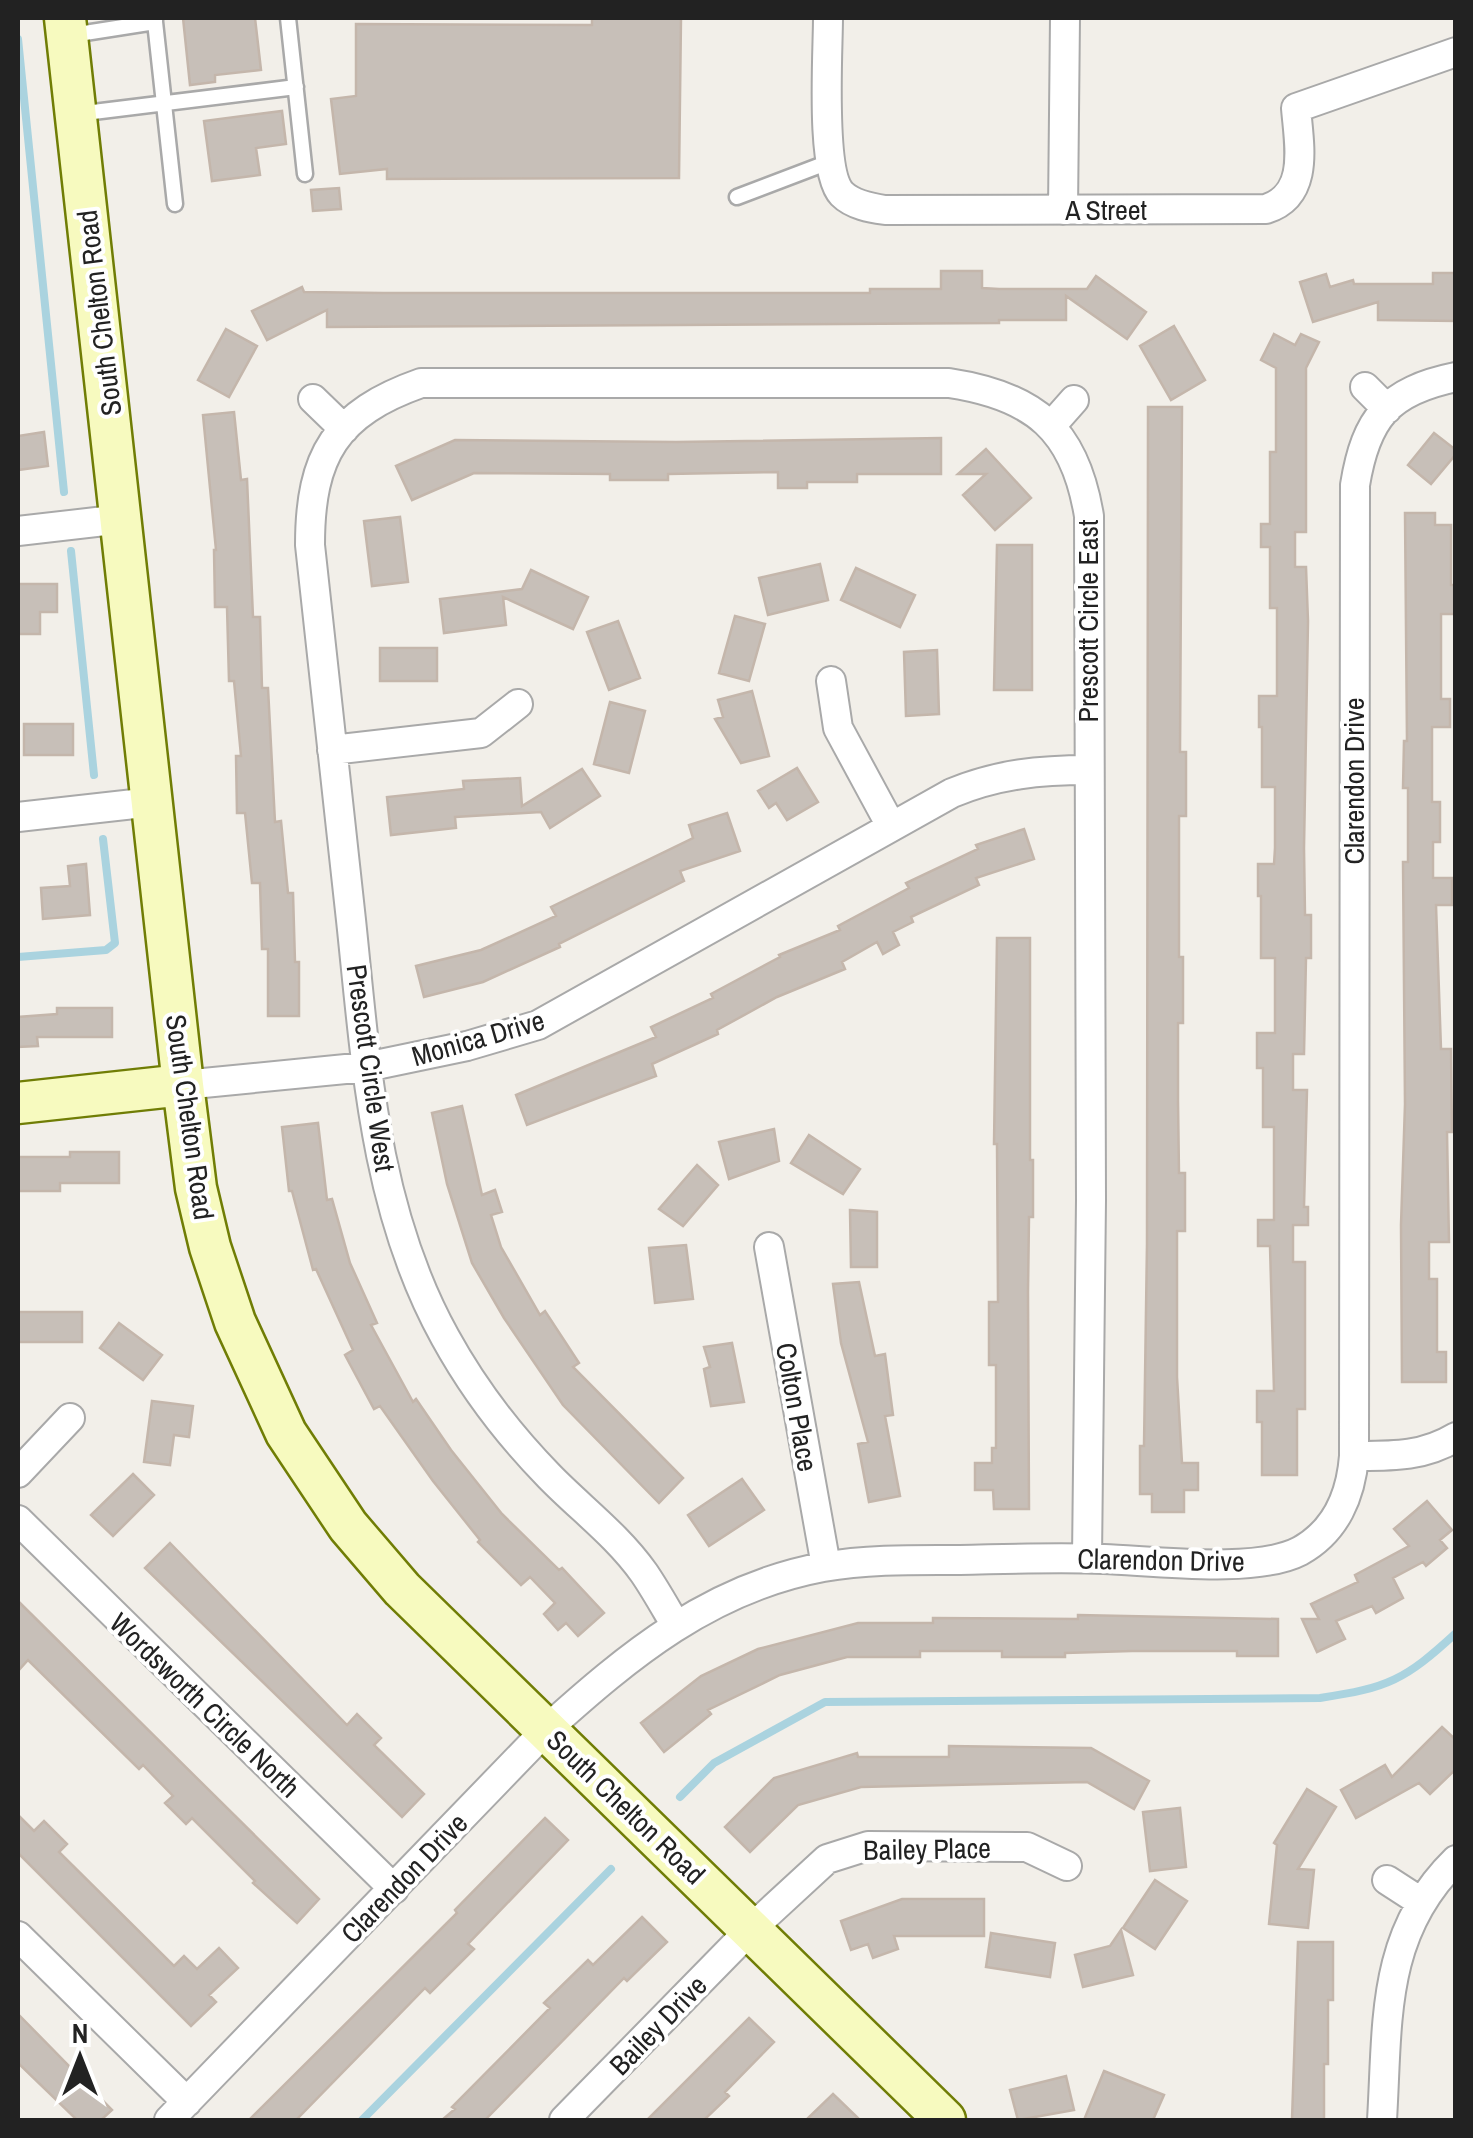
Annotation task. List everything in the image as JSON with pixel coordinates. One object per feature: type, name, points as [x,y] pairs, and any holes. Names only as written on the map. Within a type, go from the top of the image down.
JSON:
[{"type":"main road","name":"South Chelton Road","points":[[66,27],[196,1188],[210,1247],[235,1322],[286,1433],[348,1526],[402,1590],[752,1928],[940,2119]]},
{"type":"main road","name":"Monica Drive","points":[[18,1102],[183,1085]]},
{"type":"street","points":[[828,18],[829,162]]},
{"type":"street","points":[[1063,210],[1065,18]]},
{"type":"street","name":"A Street","points":[[829,162],[841,193],[868,207],[885,210],[1248,211],[1282,204],[1293,190],[1300,152],[1296,108],[1456,52]]},
{"type":"street","name":"Clarendon Drive","points":[[178,2111],[546,1730],[603,1678],[675,1624],[755,1587],[826,1566],[1086,1558],[1234,1563],[1270,1560],[1299,1551],[1322,1534],[1341,1511],[1352,1484],[1354,1456],[1355,485],[1360,454],[1370,428],[1386,409],[1404,394],[1428,383],[1456,377]]},
{"type":"street","name":"Prescott Circle East","points":[[344,428],[361,410],[382,398],[422,383],[442,381],[950,383],[1022,405],[1051,426],[1073,455],[1084,482],[1089,516],[1092,1200],[1086,1558]]},
{"type":"street","points":[[1366,387],[1386,409]]},
{"type":"street","points":[[314,399],[344,428]]},
{"type":"street","points":[[1051,426],[1074,400]]},
{"type":"street","name":"Prescott Circle West","points":[[344,428],[329,446],[318,471],[310,516],[310,545],[366,1067],[396,1221],[417,1280],[444,1336],[506,1430],[624,1548],[675,1624]]},
{"type":"street","points":[[18,531],[122,519]]},
{"type":"street","points":[[831,682],[838,728],[891,826]]},
{"type":"street","points":[[332,750],[481,733],[518,704]]},
{"type":"street","name":"Monica Drive","points":[[183,1085],[366,1067],[466,1046],[538,1025],[952,793],[987,779],[1044,770],[1089,770]]},
{"type":"street","points":[[18,817],[152,802]]},
{"type":"street","name":"Colton Place","points":[[769,1247],[826,1566]]},
{"type":"street","points":[[18,1474],[70,1418]]},
{"type":"street","points":[[1354,1456],[1411,1456],[1434,1450],[1456,1437]]},
{"type":"street","name":"Wordsworth Circle North","points":[[18,1520],[394,1889]]},
{"type":"street","name":"Bailey Place","points":[[752,1928],[827,1859],[868,1846],[1027,1848],[1067,1866]]},
{"type":"street","points":[[1382,2120],[1393,1978],[1404,1930],[1420,1902],[1456,1860]]},
{"type":"street","points":[[1388,1880],[1420,1902]]},
{"type":"street","name":"Bailey Drive","points":[[564,2120],[752,1928]]},
{"type":"street","points":[[18,1936],[178,2111]]},
{"type":"lane","points":[[288,18],[305,174]]},
{"type":"lane","points":[[66,27],[155,20],[175,204]]},
{"type":"lane","points":[[76,114],[296,87]]},
{"type":"lane","points":[[737,198],[829,162]]},
{"type":"building","points":[[183,18],[255,18],[261,70],[215,75],[215,82],[190,85]]},
{"type":"building","points":[[592,18],[681,18],[679,178],[387,179],[387,169],[340,174],[331,99],[356,96],[356,24],[592,25]]},
{"type":"building","points":[[282,111],[286,144],[256,148],[260,175],[212,181],[204,121]]},
{"type":"building","points":[[339,188],[341,209],[313,211],[311,190]]},
{"type":"building","points":[[941,271],[982,271],[982,288],[999,289],[1087,289],[1096,276],[1146,312],[1127,339],[1066,296],[1066,320],[999,323],[327,327],[327,310],[267,340],[252,311],[302,287],[304,292],[383,293],[870,293],[870,289],[941,289]]},
{"type":"building","points":[[1433,273],[1456,273],[1456,321],[1378,320],[1378,302],[1313,322],[1300,282],[1326,274],[1330,287],[1353,280],[1354,284],[1433,284]]},
{"type":"building","points":[[1174,326],[1205,380],[1171,400],[1140,346]]},
{"type":"building","points":[[226,329],[257,346],[229,397],[198,380]]},
{"type":"building","points":[[1274,334],[1295,345],[1301,334],[1319,342],[1306,368],[1306,532],[1295,532],[1295,567],[1306,567],[1304,848],[1305,915],[1311,915],[1304,1054],[1293,1054],[1293,1090],[1307,1090],[1304,1207],[1308,1207],[1308,1225],[1293,1225],[1293,1262],[1305,1262],[1305,1409],[1297,1409],[1297,1475],[1262,1475],[1262,1422],[1257,1422],[1257,1391],[1274,1391],[1270,1246],[1258,1246],[1258,1220],[1274,1220],[1274,1127],[1263,1127],[1263,1068],[1257,1068],[1257,1033],[1275,1033],[1275,958],[1261,958],[1258,896],[1258,864],[1274,864],[1275,848],[1275,787],[1262,787],[1259,727],[1259,696],[1277,696],[1277,608],[1270,608],[1270,547],[1261,547],[1261,524],[1270,524],[1270,452],[1276,452],[1276,368],[1261,360]]},
{"type":"building","points":[[1148,407],[1182,407],[1180,752],[1186,752],[1186,816],[1179,816],[1183,1023],[1178,1023],[1178,1101],[1179,1173],[1185,1173],[1185,1231],[1177,1231],[1177,1377],[1182,1463],[1198,1463],[1198,1490],[1184,1490],[1184,1512],[1152,1512],[1152,1494],[1140,1494],[1147,1243]]},
{"type":"building","points":[[234,412],[241,480],[247,479],[253,617],[260,617],[262,688],[268,688],[275,822],[281,821],[288,893],[293,893],[299,1016],[268,1016],[268,949],[262,949],[260,883],[252,883],[245,813],[237,813],[236,756],[241,756],[234,681],[229,681],[227,607],[215,607],[216,550],[203,415]]},
{"type":"building","points":[[44,432],[48,466],[18,470],[18,436]]},
{"type":"building","points":[[1434,433],[1456,454],[1431,484],[1408,465]]},
{"type":"building","points":[[941,438],[941,474],[857,474],[857,482],[807,482],[807,488],[778,488],[778,472],[668,474],[668,480],[610,480],[610,474],[474,473],[412,500],[396,466],[455,440]]},
{"type":"building","points":[[986,449],[1031,498],[995,530],[963,495],[986,474],[958,474]]},
{"type":"building","points":[[1405,513],[1435,513],[1435,525],[1451,525],[1451,585],[1456,585],[1456,614],[1441,614],[1441,699],[1450,699],[1450,727],[1432,727],[1432,802],[1440,802],[1440,842],[1433,842],[1433,878],[1452,878],[1452,905],[1436,905],[1441,1049],[1451,1049],[1452,1132],[1447,1132],[1449,1242],[1429,1242],[1429,1279],[1437,1279],[1437,1352],[1446,1352],[1446,1382],[1402,1382],[1403,862],[1408,862],[1408,788],[1403,788],[1407,741]]},
{"type":"building","points":[[400,517],[408,582],[372,586],[364,521]]},
{"type":"building","points":[[997,545],[1032,545],[1032,690],[994,690]]},
{"type":"building","points":[[820,564],[828,600],[768,615],[759,578]]},
{"type":"building","points":[[856,568],[915,595],[900,627],[841,600]]},
{"type":"building","points":[[531,570],[588,597],[573,629],[503,597],[506,625],[444,633],[440,599],[522,589]]},
{"type":"building","points":[[18,584],[57,584],[57,612],[40,612],[40,634],[18,634]]},
{"type":"building","points":[[735,616],[765,624],[749,681],[719,673]]},
{"type":"building","points":[[618,621],[640,678],[609,690],[587,632]]},
{"type":"building","points":[[380,648],[437,648],[437,681],[380,681]]},
{"type":"building","points":[[937,650],[939,714],[906,716],[904,652]]},
{"type":"building","points":[[752,691],[769,756],[741,763],[715,719],[723,717],[718,700]]},
{"type":"building","points":[[610,702],[645,711],[629,773],[594,764]]},
{"type":"building","points":[[24,724],[73,724],[73,755],[24,755]]},
{"type":"building","points":[[797,768],[818,802],[787,820],[776,803],[769,808],[758,791]]},
{"type":"building","points":[[582,769],[600,796],[550,828],[541,812],[455,817],[456,828],[391,835],[387,797],[464,789],[463,781],[520,778],[522,806]]},
{"type":"building","points":[[727,813],[740,851],[680,871],[684,881],[559,944],[560,947],[483,982],[424,997],[416,966],[481,950],[556,916],[551,907],[693,838],[689,825]]},
{"type":"building","points":[[1024,829],[1034,859],[976,878],[979,885],[911,917],[913,922],[893,932],[899,945],[883,954],[877,942],[842,962],[845,969],[777,997],[717,1030],[718,1034],[652,1064],[656,1076],[527,1125],[516,1095],[656,1037],[651,1027],[713,998],[711,994],[779,955],[840,930],[838,926],[909,888],[906,883],[978,849],[976,845]]},
{"type":"building","points":[[86,864],[90,915],[43,919],[41,888],[70,886],[68,866]]},
{"type":"building","points":[[997,938],[1030,938],[1033,1217],[1029,1217],[1029,1509],[994,1509],[993,1490],[975,1490],[975,1463],[992,1463],[992,1448],[996,1448],[996,1365],[989,1365],[989,1302],[998,1302],[994,1144]]},
{"type":"building","points":[[57,1008],[112,1008],[112,1037],[37,1037],[38,1046],[18,1047],[18,1017],[57,1014]]},
{"type":"building","points":[[462,1106],[482,1195],[495,1190],[502,1212],[491,1215],[501,1247],[540,1315],[545,1311],[579,1363],[573,1367],[683,1478],[659,1503],[563,1405],[472,1263],[447,1184],[432,1113]]},
{"type":"building","points":[[318,1123],[327,1200],[332,1199],[350,1263],[377,1323],[371,1325],[413,1402],[416,1399],[502,1514],[559,1570],[562,1568],[604,1613],[578,1636],[566,1623],[558,1630],[544,1614],[555,1603],[530,1577],[521,1585],[478,1542],[380,1406],[374,1409],[345,1355],[353,1350],[316,1269],[313,1270],[289,1191],[282,1127]]},
{"type":"building","points":[[774,1129],[779,1161],[729,1179],[719,1142]]},
{"type":"building","points":[[809,1135],[860,1169],[843,1194],[791,1163]]},
{"type":"building","points":[[70,1152],[119,1152],[119,1183],[60,1183],[60,1191],[18,1191],[18,1157],[70,1157]]},
{"type":"building","points":[[697,1165],[718,1185],[683,1226],[659,1209]]},
{"type":"building","points":[[850,1210],[877,1212],[877,1267],[851,1267]]},
{"type":"building","points":[[686,1245],[693,1299],[655,1303],[649,1248]]},
{"type":"building","points":[[859,1282],[875,1356],[885,1354],[893,1415],[885,1416],[900,1496],[869,1502],[858,1444],[868,1442],[841,1343],[833,1284]]},
{"type":"building","points":[[18,1312],[82,1312],[82,1342],[18,1342]]},
{"type":"building","points":[[119,1323],[162,1355],[143,1380],[100,1348]]},
{"type":"building","points":[[732,1343],[744,1402],[711,1406],[704,1369],[710,1367],[704,1347]]},
{"type":"building","points":[[152,1401],[193,1406],[189,1437],[174,1435],[170,1465],[144,1462]]},
{"type":"building","points":[[133,1474],[154,1495],[113,1536],[91,1515]]},
{"type":"building","points":[[742,1479],[764,1510],[709,1546],[688,1515]]},
{"type":"building","points":[[1427,1501],[1452,1530],[1440,1540],[1447,1548],[1426,1566],[1423,1562],[1393,1578],[1403,1598],[1376,1613],[1372,1606],[1336,1621],[1345,1639],[1317,1652],[1302,1619],[1319,1619],[1311,1604],[1358,1582],[1355,1575],[1409,1546],[1394,1529]]},
{"type":"building","points":[[170,1543],[347,1725],[357,1714],[381,1738],[374,1745],[424,1794],[402,1817],[145,1568]]},
{"type":"building","points":[[18,1601],[319,1899],[297,1923],[192,1818],[186,1824],[165,1803],[173,1796],[143,1765],[139,1769],[28,1660],[18,1671]]},
{"type":"building","points":[[1078,1615],[1278,1619],[1278,1656],[1237,1656],[1237,1651],[1132,1651],[1002,1657],[1002,1651],[920,1651],[920,1657],[847,1657],[780,1675],[708,1710],[711,1714],[664,1752],[641,1723],[701,1676],[758,1649],[858,1623],[933,1623],[933,1618],[1078,1619]]},
{"type":"building","points":[[1442,1727],[1456,1740],[1456,1769],[1430,1794],[1419,1783],[1356,1818],[1341,1790],[1385,1765],[1392,1777]]},
{"type":"building","points":[[949,1746],[1091,1748],[1149,1781],[1134,1809],[1087,1782],[861,1787],[798,1805],[750,1852],[725,1827],[774,1778],[857,1753],[858,1757],[949,1757]]},
{"type":"building","points":[[1307,1789],[1336,1807],[1298,1869],[1314,1870],[1308,1928],[1269,1924],[1277,1845],[1274,1843]]},
{"type":"building","points":[[1180,1808],[1186,1867],[1150,1871],[1143,1812]]},
{"type":"building","points":[[18,1815],[34,1831],[44,1821],[67,1844],[59,1852],[174,1966],[184,1956],[197,1969],[219,1948],[238,1968],[209,1995],[216,2002],[191,2026],[18,1853]]},
{"type":"building","points":[[545,1818],[568,1840],[468,1944],[474,1949],[430,1993],[425,1988],[296,2120],[249,2120],[457,1913],[455,1910]]},
{"type":"building","points":[[1155,1880],[1187,1901],[1155,1949],[1123,1928]]},
{"type":"building","points":[[902,1899],[984,1899],[984,1936],[894,1936],[898,1949],[873,1958],[868,1944],[851,1950],[841,1921]]},
{"type":"building","points":[[642,1917],[667,1942],[627,1981],[624,1978],[485,2120],[442,2120],[550,2008],[544,2003],[588,1960],[593,1965]]},
{"type":"building","points":[[1121,1930],[1133,1975],[1083,1987],[1075,1955],[1110,1946]]},
{"type":"building","points":[[991,1933],[1055,1943],[1050,1977],[986,1967]]},
{"type":"building","points":[[1298,1942],[1333,1942],[1324,2120],[1292,2120]]},
{"type":"building","points":[[18,2014],[112,2110],[101,2120],[77,2120],[18,2063]]},
{"type":"building","points":[[749,2018],[774,2042],[725,2092],[729,2096],[704,2120],[647,2120]]},
{"type":"building","points":[[1104,2071],[1164,2095],[1153,2120],[1084,2120]]},
{"type":"building","points":[[1066,2076],[1074,2110],[1018,2120],[1010,2090]]},
{"type":"building","points":[[833,2094],[860,2120],[806,2120]]},
{"type":"waterway","points":[[18,39],[64,492]]},
{"type":"waterway","points":[[71,551],[94,775]]},
{"type":"waterway","points":[[18,957],[106,950],[115,943],[103,839]]},
{"type":"waterway","points":[[680,1797],[714,1763],[825,1702],[1320,1698],[1394,1679],[1423,1662],[1456,1633]]},
{"type":"waterway","points":[[362,2120],[611,1869]]}]
